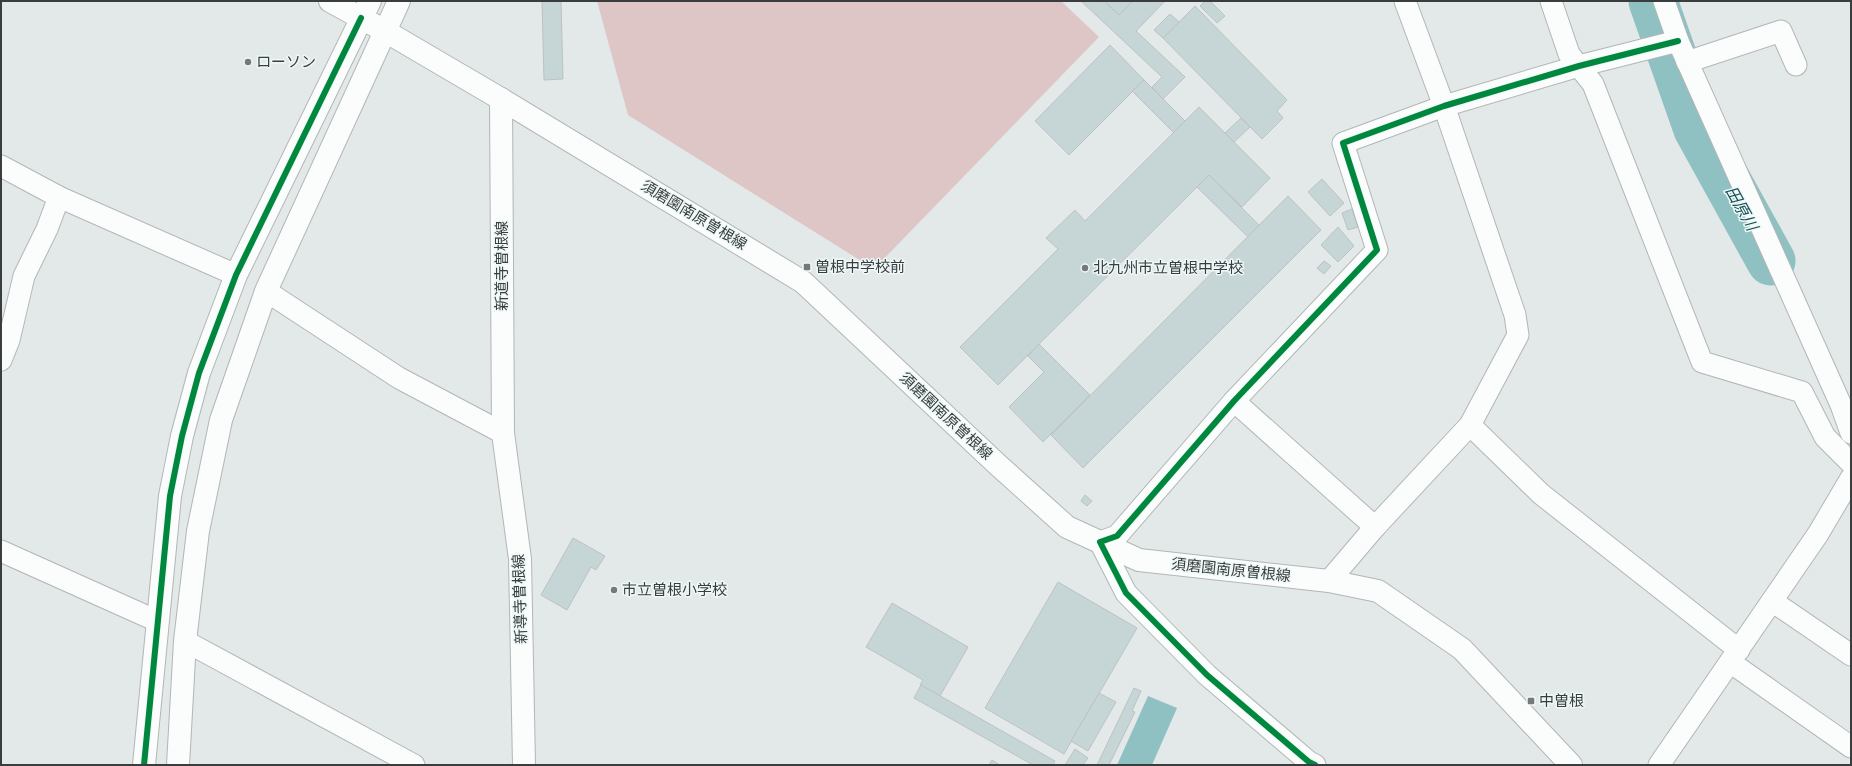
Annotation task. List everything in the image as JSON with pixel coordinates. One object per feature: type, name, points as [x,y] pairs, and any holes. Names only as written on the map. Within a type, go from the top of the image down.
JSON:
[{"type":"main road","name":"須磨園南原曽根線","points":[[330,1],[365,9],[385,31],[501,99],[803,282],[998,465],[1067,527],[1139,560],[1329,581],[1378,591],[1462,649],[1571,765]]},
{"type":"main road","points":[[178,765],[185,641],[198,531],[221,420],[266,292],[399,1]]},
{"type":"main road","points":[[144,765],[170,496],[182,436],[199,373],[236,275],[365,9]]},
{"type":"main road","name":"新道寺曽根線","points":[[501,99],[503,433]]},
{"type":"main road","name":"新導寺曽根線","points":[[503,433],[520,559],[524,765]]},
{"type":"street","points":[[1329,581],[1375,527],[1470,425],[1518,335],[1515,315],[1444,106],[1405,1]]},
{"type":"street","points":[[1551,1],[1569,54],[1593,84],[1702,362],[1802,392],[1825,437],[1851,463]]},
{"type":"street","points":[[1664,1],[1678,41],[1841,405],[1851,433]]},
{"type":"street","points":[[1688,62],[1781,31],[1796,65]]},
{"type":"street","points":[[1315,765],[1309,762],[1207,675],[1126,593],[1100,542],[1117,536],[1234,401],[1377,250],[1343,143],[1444,106],[1578,66],[1678,41]]},
{"type":"street","points":[[1,166],[59,197],[236,275]]},
{"type":"street","points":[[1,360],[9,340],[24,276],[47,229],[59,197]]},
{"type":"street","points":[[266,292],[399,378],[503,433]]},
{"type":"street","points":[[1234,401],[1375,527]]},
{"type":"street","points":[[1470,425],[1541,494],[1734,656],[1851,747]]},
{"type":"street","points":[[1659,765],[1818,534],[1851,478]]},
{"type":"street","points":[[1,551],[157,621]]},
{"type":"street","points":[[1772,601],[1851,655]]},
{"type":"street","points":[[185,641],[414,765]]},
{"type":"shaded area","points":[[597,1],[1061,1],[1099,37],[874,269],[628,115]]},
{"type":"water","points":[[1148,696],[1177,708],[1152,765],[1117,765]]},
{"type":"building","points":[[542,1],[561,1],[563,79],[544,80]]},
{"type":"building","points":[[1081,1],[1104,1],[1119,15],[1133,1],[1165,1],[1136,31],[1185,77],[1163,99],[1152,87],[1162,77]]},
{"type":"building","points":[[1104,1],[1133,1],[1119,15]]},
{"type":"building","points":[[1205,1],[1210,1],[1225,16],[1217,23],[1200,6]]},
{"type":"building","points":[[1195,6],[1287,100],[1277,111],[1283,118],[1262,139],[1163,38]]},
{"type":"building","points":[[1170,14],[1179,22],[1163,38],[1154,30]]},
{"type":"building","points":[[1110,45],[1144,80],[1069,155],[1035,121]]},
{"type":"building","points":[[1144,80],[1185,121],[1174,133],[1132,91]]},
{"type":"building","points":[[1199,107],[1270,178],[1242,207],[1209,175],[998,385],[960,347],[1058,249],[1046,238],[1075,210],[1085,221]]},
{"type":"building","points":[[1241,118],[1250,127],[1234,142],[1225,133]]},
{"type":"building","points":[[1209,175],[1259,225],[1248,237],[1197,187]]},
{"type":"building","points":[[1322,179],[1344,203],[1330,216],[1308,192]]},
{"type":"building","points":[[1288,196],[1321,230],[1083,468],[1051,435]]},
{"type":"building","points":[[1352,209],[1358,227],[1348,230],[1342,213]]},
{"type":"building","points":[[1338,227],[1354,246],[1338,262],[1321,245]]},
{"type":"building","points":[[1324,261],[1331,266],[1324,274],[1317,268]]},
{"type":"building","points":[[1039,344],[1090,395],[1043,442],[1009,407],[1044,372],[1028,356]]},
{"type":"building","points":[[1085,495],[1092,501],[1087,506],[1081,501]]},
{"type":"building","points":[[573,538],[605,556],[596,570],[591,567],[567,610],[541,595]]},
{"type":"building","points":[[1058,582],[1137,628],[1064,754],[985,708]]},
{"type":"building","points":[[892,603],[968,647],[940,696],[920,685],[923,680],[866,647]]},
{"type":"building","points":[[921,685],[1055,761],[1053,765],[1033,765],[914,698]]},
{"type":"building","points":[[1134,688],[1141,691],[1132,711],[1135,712],[1109,765],[1097,765]]},
{"type":"building","points":[[1099,693],[1116,702],[1088,751],[1071,741]]},
{"type":"building","points":[[1075,749],[1088,758],[1083,765],[1065,765]]},
{"type":"building","points":[[992,760],[1000,765],[989,765]]},
{"type":"waterway","name":"田原川","points":[[1653,1],[1698,129],[1771,261]]},
{"type":"cycle path","points":[[144,765],[170,496],[182,436],[199,373],[236,275],[361,18]]},
{"type":"cycle path","points":[[1315,765],[1309,762],[1207,675],[1126,593],[1100,542],[1117,536],[1234,401],[1377,250],[1343,143],[1444,106],[1579,66],[1678,41]]},
{"type":"place","name":"ローソン","points":[[248,62]]},
{"type":"place","name":"曽根中学校前","points":[[807,267]]},
{"type":"place","name":"北九州市立曽根中学校","points":[[1085,268]]},
{"type":"place","name":"市立曽根小学校","points":[[614,590]]},
{"type":"place","name":"中曽根","points":[[1531,701]]}]
